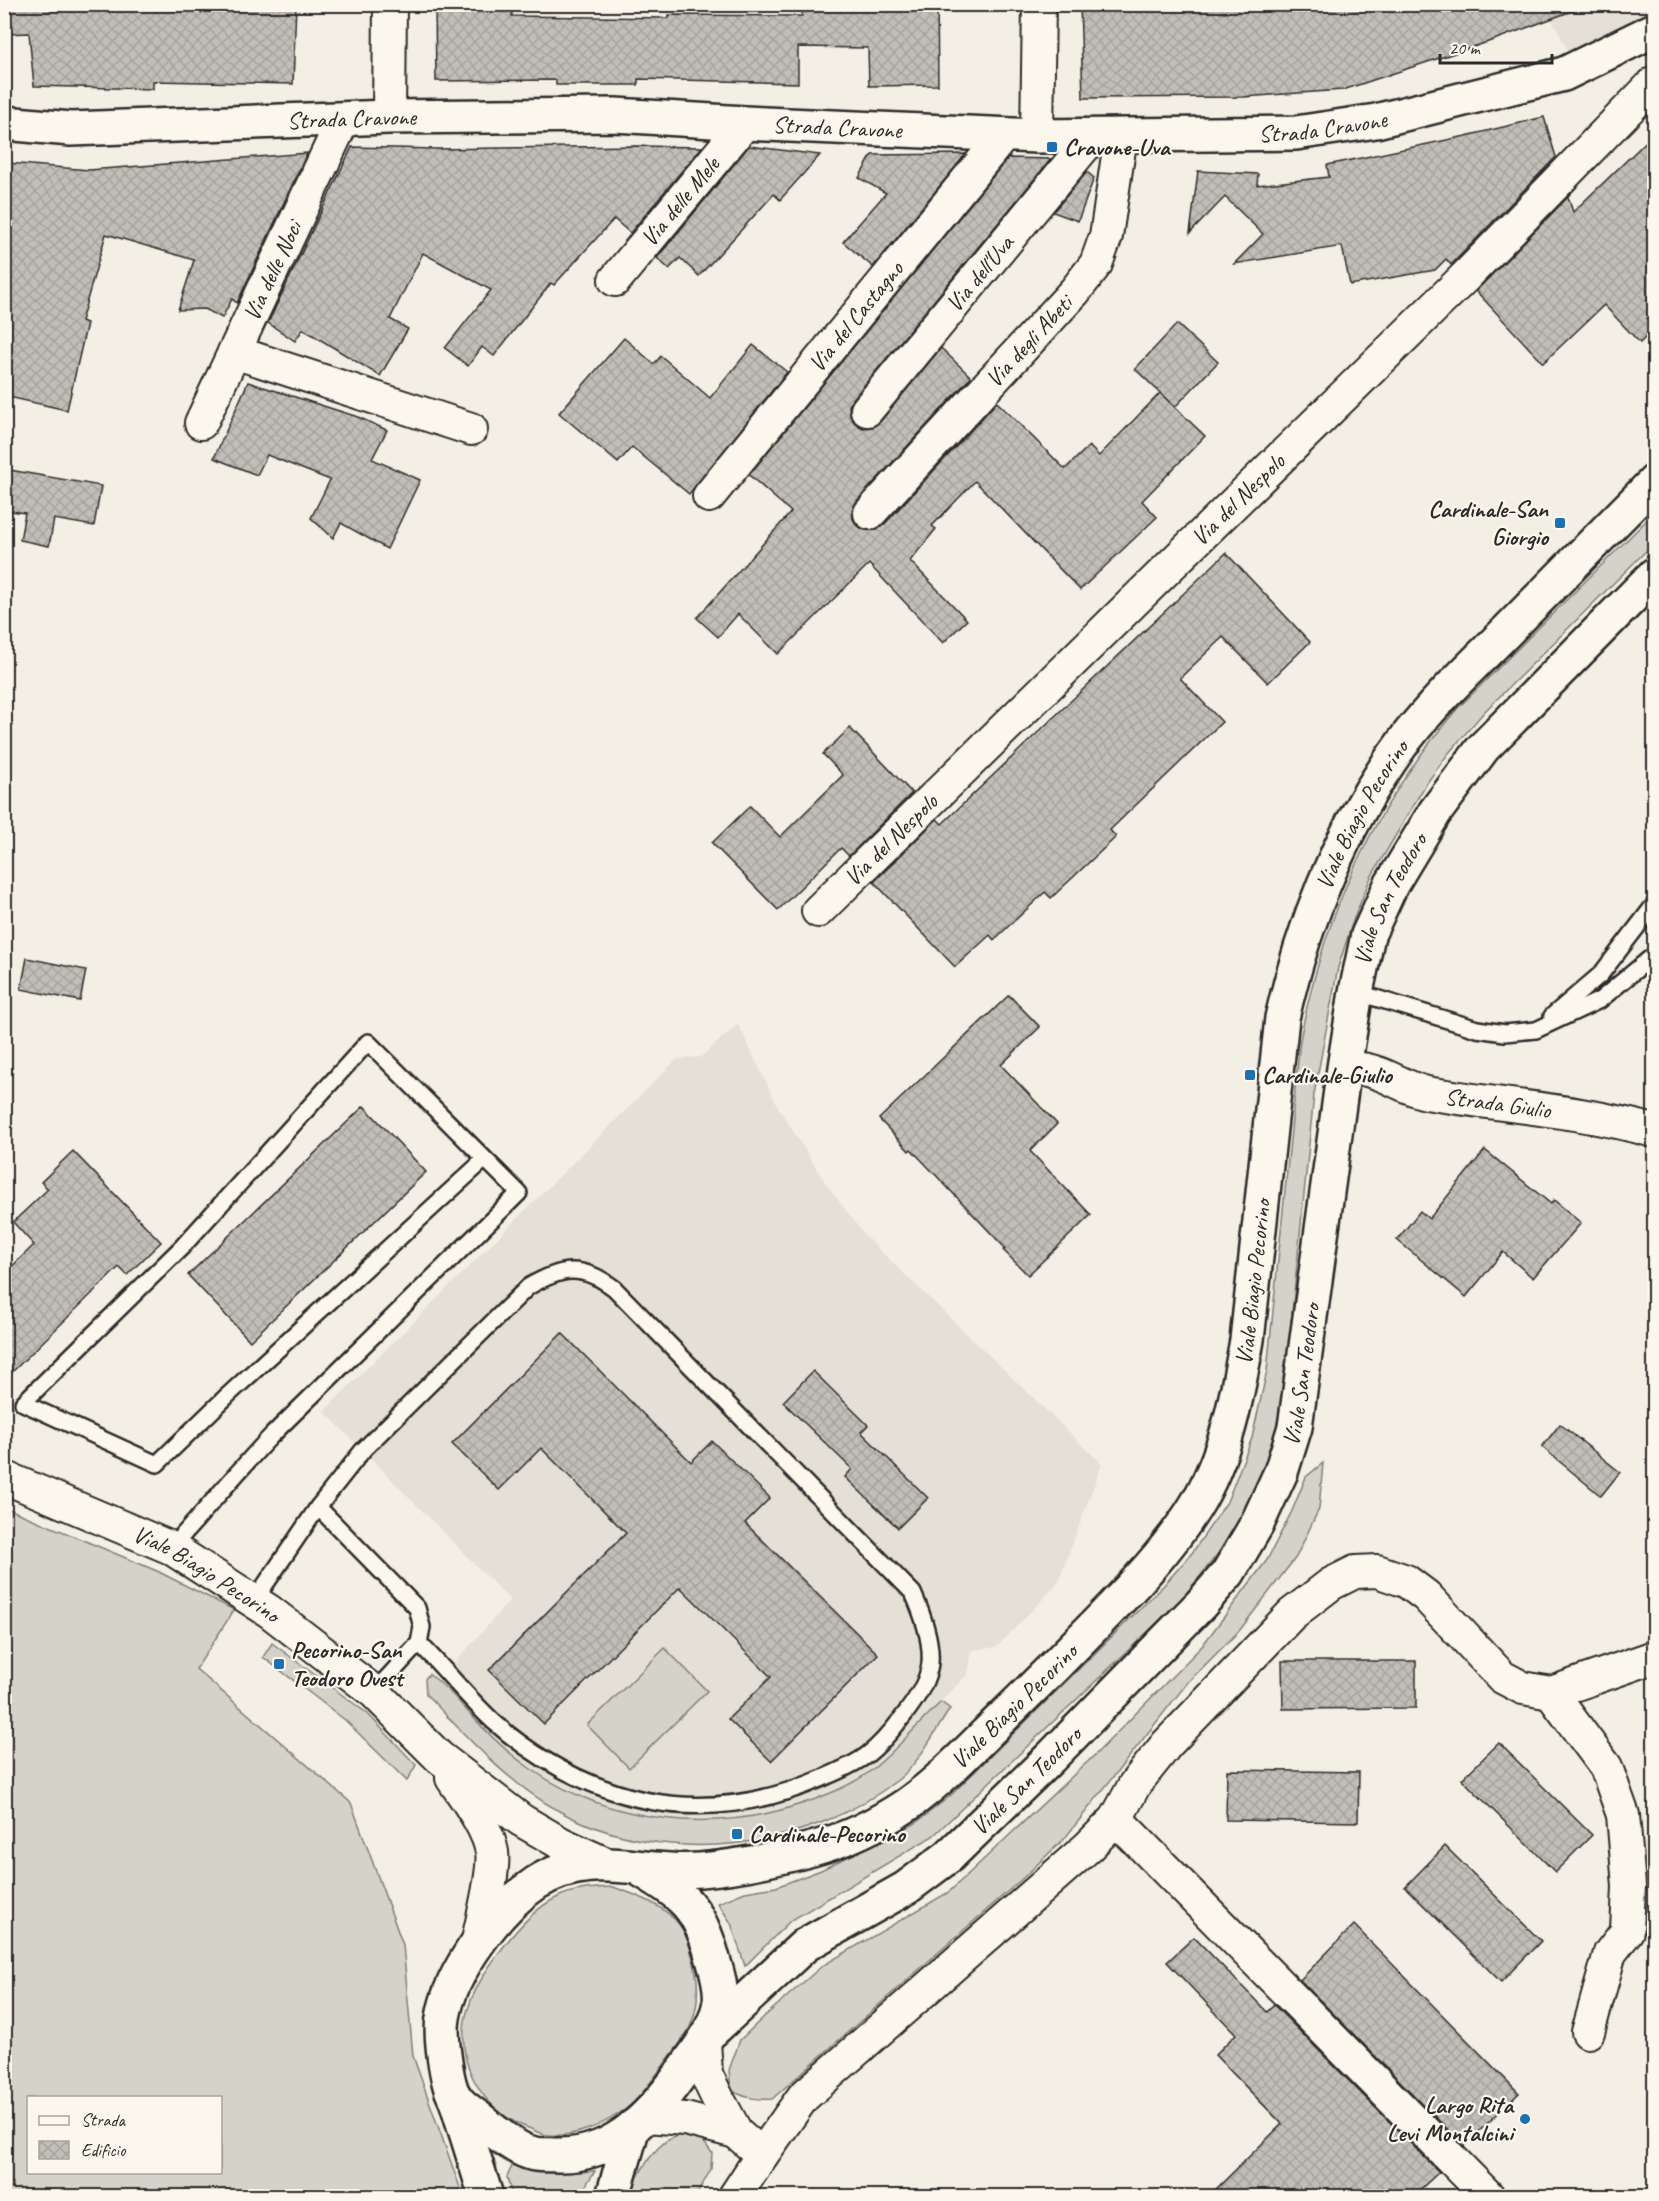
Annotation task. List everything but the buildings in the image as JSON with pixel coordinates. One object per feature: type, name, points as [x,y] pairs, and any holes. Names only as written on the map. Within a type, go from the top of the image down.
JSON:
[{"type":"main road","name":"Strada Cravone","points":[[4,123],[71,129],[389,117],[615,115],[1037,136],[1296,133],[1376,121],[1564,74],[1654,30]]},
{"type":"main road","name":"Viale Biagio Pecorino","points":[[486,2196],[444,2060],[442,2019],[453,1988],[478,1941],[515,1899],[540,1880],[577,1866],[604,1863],[638,1868],[698,1870],[815,1848],[862,1830],[908,1804],[944,1774],[1042,1680],[1131,1588],[1166,1548],[1197,1505],[1217,1462],[1230,1423],[1247,1340],[1282,1018],[1293,970],[1316,902],[1336,854],[1370,792],[1415,728],[1444,695],[1654,482]]},
{"type":"main road","name":"Viale San Teodoro","points":[[708,2036],[805,1945],[906,1887],[949,1856],[1150,1657],[1228,1573],[1257,1524],[1281,1472],[1295,1427],[1344,1068],[1368,935],[1391,885],[1435,812],[1483,748],[1654,575]]},
{"type":"main road","points":[[455,2097],[493,2131],[530,2153],[580,2156],[610,2143],[640,2122],[670,2089],[708,2036],[721,1999],[718,1976],[702,1922],[670,1888],[638,1868]]},
{"type":"main road","points":[[613,2196],[640,2122]]},
{"type":"street","points":[[389,117],[390,4]]},
{"type":"street","points":[[1037,136],[1039,4]]},
{"type":"street","name":"Via del Nespolo","points":[[818,911],[1465,277],[1654,83]]},
{"type":"street","name":"Via delle Noci","points":[[201,423],[343,120]]},
{"type":"street","name":"Via delle Mele","points":[[615,280],[745,123]]},
{"type":"street","name":"Via del Castagno","points":[[709,496],[1004,135]]},
{"type":"street","name":"Via dell'Uva","points":[[867,410],[1107,136]]},
{"type":"street","name":"Via degli Abeti","points":[[870,513],[1075,291],[1096,264],[1106,236],[1107,136]]},
{"type":"street","points":[[234,352],[471,429]]},
{"type":"street","name":"Strada Giulio","points":[[1344,1068],[1368,1070],[1424,1092],[1511,1106],[1576,1113],[1616,1120],[1654,1131]]},
{"type":"street","name":"Viale Biagio Pecorino","points":[[4,1477],[171,1548],[254,1601],[374,1692],[439,1757]]},
{"type":"street","points":[[735,2196],[803,2097],[1116,1820],[1135,1784],[1167,1744],[1292,1614],[1331,1584],[1355,1572],[1377,1571],[1406,1581],[1426,1596],[1502,1677],[1523,1688],[1551,1693],[1654,1657]]},
{"type":"street","points":[[1551,1693],[1606,1767],[1623,1815],[1629,1886],[1627,1931],[1610,1953],[1588,2032]]},
{"type":"street","points":[[439,1757],[521,1820],[562,1844],[604,1863]]},
{"type":"street","points":[[439,1757],[479,1818],[492,1852],[492,1872],[478,1941]]},
{"type":"street","points":[[1116,1820],[1488,2196]]},
{"type":"street","points":[[708,2036],[706,2074],[735,2132],[762,2155]]},
{"type":"street","points":[[640,2122],[685,2119],[735,2132]]},
{"type":"lane","points":[[1536,1030],[1601,974],[1654,905]]},
{"type":"lane","points":[[1356,992],[1477,1029],[1504,1033],[1536,1030],[1600,1000],[1654,955]]},
{"type":"lane","points":[[171,1548],[204,1513],[238,1470],[272,1435],[519,1193],[485,1159],[368,1042],[182,1247],[23,1403],[158,1464],[227,1396],[485,1159]]},
{"type":"lane","points":[[254,1601],[318,1507],[363,1450],[528,1287],[547,1276],[566,1270],[597,1276],[614,1288],[913,1593],[928,1639],[930,1663],[925,1683],[912,1706],[889,1734],[867,1755],[847,1767],[791,1792],[755,1800],[709,1806],[640,1800],[566,1773],[537,1755],[493,1720],[419,1643]]},
{"type":"lane","points":[[318,1507],[417,1608],[422,1627],[419,1643],[374,1692]]},
{"type":"shaded area","points":[[1545,5],[1654,5],[1654,11],[1569,53]]},
{"type":"shaded area","points":[[1654,513],[1654,543],[1484,712],[1448,754],[1426,784],[1371,877],[1354,918],[1338,967],[1314,1094],[1286,1374],[1279,1414],[1262,1479],[1236,1528],[1179,1602],[933,1836],[790,1921],[745,1966],[731,1923],[718,1903],[745,1892],[776,1887],[821,1870],[914,1824],[949,1797],[1164,1585],[1192,1553],[1227,1502],[1252,1438],[1267,1371],[1300,1040],[1323,949],[1356,864],[1400,784],[1457,709]]},
{"type":"shaded area","points":[[738,1024],[778,1107],[827,1185],[865,1236],[1102,1464],[1058,1583],[997,1647],[972,1650],[968,1674],[873,1769],[851,1783],[819,1798],[784,1810],[748,1818],[681,1821],[651,1818],[592,1801],[532,1770],[492,1737],[439,1681],[510,1600],[324,1411],[677,1059],[701,1057]]},
{"type":"shaded area","points":[[1323,1463],[1319,1509],[1296,1557],[1239,1631],[1188,1682],[1065,1838],[1023,1878],[772,2099],[751,2098],[731,2090],[729,2070],[740,2040],[766,2015],[822,1966],[949,1892],[1098,1752],[1202,1646],[1267,1560],[1306,1477]]},
{"type":"shaded area","points":[[4,1507],[157,1571],[234,1610],[196,1669],[351,1803],[403,1945],[413,2056],[463,2196],[5,2196]]},
{"type":"shaded area","points":[[272,1643],[368,1714],[416,1765],[407,1781],[345,1720],[263,1657]]},
{"type":"shaded area","points":[[665,1648],[707,1691],[629,1768],[587,1725]]},
{"type":"shaded area","points":[[429,1674],[515,1757],[562,1788],[595,1802],[629,1812],[664,1818],[735,1819],[770,1813],[822,1797],[849,1785],[873,1769],[941,1702],[950,1709],[920,1756],[906,1772],[862,1804],[821,1823],[778,1836],[733,1844],[688,1845],[643,1840],[600,1829],[559,1811],[540,1799],[504,1773],[426,1694],[425,1679]]},
{"type":"shaded area","points":[[613,1887],[660,1907],[682,1928],[694,1963],[696,2010],[689,2030],[681,2042],[630,2106],[607,2121],[588,2129],[568,2134],[544,2134],[504,2115],[482,2094],[466,2060],[464,2032],[466,2014],[475,1992],[493,1961],[530,1917],[563,1895],[584,1889]]},
{"type":"shaded area","points":[[686,2134],[701,2138],[712,2153],[711,2169],[696,2196],[629,2196],[636,2180],[658,2148],[672,2138]]},
{"type":"shaded area","points":[[513,2164],[533,2170],[553,2172],[595,2171],[587,2183],[583,2196],[512,2196],[507,2177]]},
{"type":"place","name":"Cravone-Uva","points":[[1052,147]]},
{"type":"place","name":"Cardinale-San Giorgio","points":[[1560,523]]},
{"type":"place","name":"Cardinale-Giulio","points":[[1250,1075]]},
{"type":"place","name":"Pecorino-San Teodoro Ovest","points":[[279,1664]]},
{"type":"place","name":"Cardinale-Pecorino","points":[[737,1834]]},
{"type":"place","name":"Largo Rita Levi Montalcini","points":[[1525,2119]]}]
